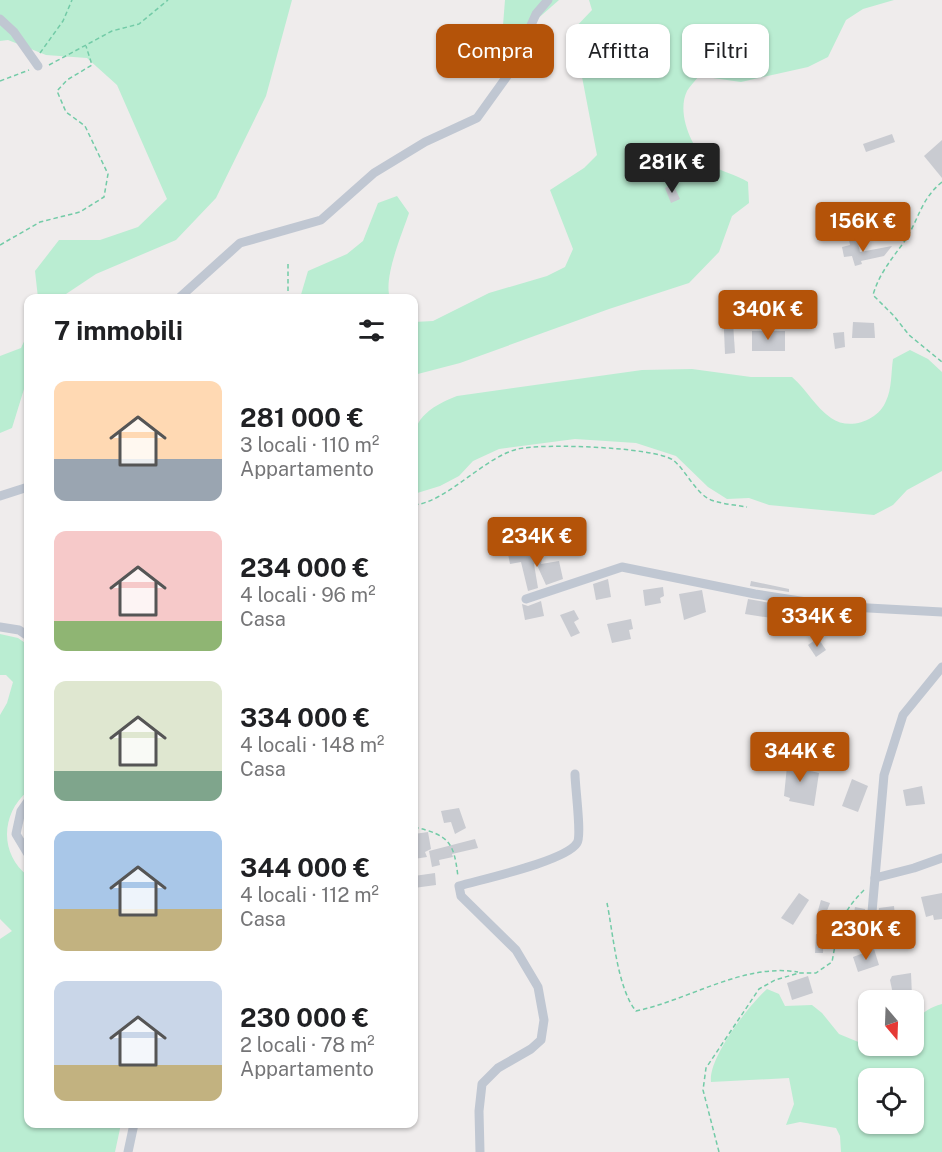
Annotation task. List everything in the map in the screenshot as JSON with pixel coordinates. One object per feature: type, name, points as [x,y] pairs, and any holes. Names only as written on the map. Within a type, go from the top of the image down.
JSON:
[{"type":"street","points":[[183,294],[240,243],[321,220],[374,173],[425,142],[477,118],[510,72],[536,14],[548,0]]},
{"type":"street","points":[[0,19],[14,32],[38,66]]},
{"type":"street","points":[[0,496],[24,488]]},
{"type":"street","points":[[526,599],[622,567],[755,594],[832,606],[942,612]]},
{"type":"street","points":[[0,627],[19,630],[24,633]]},
{"type":"street","points":[[872,912],[884,775],[903,715],[942,667]]},
{"type":"street","points":[[480,1152],[479,1111],[482,1084],[498,1068],[531,1049],[541,1040],[544,1020],[538,987],[516,950],[461,896],[459,886],[563,855],[577,843],[581,828],[576,810],[575,774]]},
{"type":"street","points":[[24,807],[16,834],[24,847]]},
{"type":"street","points":[[875,878],[942,858]]},
{"type":"street","points":[[128,1152],[133,1128]]},
{"type":"path","points":[[38,66],[39,55],[63,21],[72,0]]},
{"type":"path","points":[[0,81],[38,66],[40,68],[56,62],[112,32],[138,24],[168,0]]},
{"type":"path","points":[[0,245],[40,222],[80,212],[104,197],[108,174],[85,126],[66,112],[57,91],[68,80],[92,65],[86,46]]},
{"type":"path","points":[[942,182],[925,198],[904,241],[879,277],[873,296],[894,316],[909,335],[942,362]]},
{"type":"path","points":[[288,264],[288,294]]},
{"type":"path","points":[[418,503],[436,496],[491,462],[517,449],[552,445],[626,449],[672,459],[709,499],[747,507]]},
{"type":"path","points":[[418,828],[444,836],[452,845],[459,886]]},
{"type":"path","points":[[719,1152],[703,1089],[706,1068],[759,989],[775,980],[800,973],[816,974],[832,962],[840,921],[848,906],[875,878]]},
{"type":"path","points":[[607,903],[621,972],[628,996],[636,1011],[754,974],[782,970],[808,974]]},
{"type":"green space","points":[[0,0],[292,0],[266,96],[216,198],[176,240],[96,274],[66,294],[38,294],[35,271],[59,240],[100,240],[138,227],[167,199],[117,85],[87,58],[46,55],[8,40],[0,41]]},
{"type":"green space","points":[[505,0],[559,0],[532,24],[503,24]]},
{"type":"green space","points":[[589,0],[894,0],[863,9],[846,20],[828,57],[808,67],[769,76],[769,24],[682,24],[682,78],[697,78],[687,91],[683,110],[692,141],[703,158],[710,164],[748,182],[749,203],[732,216],[719,252],[689,283],[609,309],[460,363],[418,374],[418,322],[433,321],[489,293],[547,276],[565,267],[573,249],[550,190],[584,168],[597,155],[582,78],[670,78],[670,24],[579,24],[592,10]]},
{"type":"green space","points":[[713,78],[759,78],[741,82]]},
{"type":"green space","points":[[397,196],[409,213],[391,268],[390,294],[301,294],[308,271],[347,254],[363,241],[378,203]]},
{"type":"green space","points":[[24,342],[24,389],[12,428],[0,433],[0,356],[21,348]]},
{"type":"green space","points":[[910,350],[928,359],[942,372],[942,471],[907,490],[893,505],[874,515],[769,505],[749,498],[727,499],[708,487],[676,456],[636,443],[575,439],[499,449],[473,461],[459,476],[440,486],[418,493],[418,423],[426,413],[439,404],[457,396],[642,370],[692,369],[751,377],[792,377],[831,418],[838,422],[854,424],[870,419],[882,408],[889,391],[893,359]]},
{"type":"green space","points":[[0,634],[18,638],[24,642],[24,795],[12,811],[7,834],[12,857],[24,872],[24,1128],[120,1128],[115,1152],[0,1152],[0,939],[12,931],[0,919],[0,715],[7,703],[13,682],[6,675],[0,675]]},
{"type":"green space","points":[[767,989],[779,994],[785,1006],[812,1005],[822,1013],[839,1034],[858,1042],[858,1056],[924,1056],[924,1013],[942,1004],[942,1152],[841,1152],[840,1136],[836,1128],[800,1122],[786,1125],[794,1104],[789,1078],[711,1082],[716,1060],[741,1019]]},
{"type":"building","points":[[892,134],[895,142],[866,152],[863,144]]},
{"type":"building","points":[[942,140],[942,178],[924,156]]},
{"type":"building","points":[[673,184],[680,199],[671,203],[665,188]]},
{"type":"building","points":[[872,210],[874,225],[894,223],[896,233],[866,236],[864,220],[853,222],[851,214]]},
{"type":"building","points":[[857,239],[860,252],[892,246],[884,256],[861,261],[862,264],[855,266],[852,256],[844,257],[842,247],[850,245],[849,240]]},
{"type":"building","points":[[732,307],[735,353],[725,354],[723,308]]},
{"type":"building","points":[[853,322],[874,323],[875,338],[852,338]]},
{"type":"building","points":[[752,331],[785,331],[785,351],[752,351]]},
{"type":"building","points":[[844,332],[845,347],[835,349],[833,333]]},
{"type":"building","points":[[544,549],[541,564],[559,561],[563,579],[546,585],[536,563],[534,564],[538,588],[528,591],[521,562],[510,564],[508,554]]},
{"type":"building","points":[[608,579],[611,597],[596,600],[593,584]]},
{"type":"building","points":[[751,581],[789,589],[789,592],[750,586]]},
{"type":"building","points":[[663,587],[664,596],[660,598],[661,603],[645,606],[643,590]]},
{"type":"building","points":[[702,590],[706,612],[684,620],[679,594]]},
{"type":"building","points":[[748,599],[787,606],[784,620],[745,614]]},
{"type":"building","points":[[541,601],[544,616],[525,620],[522,604],[528,606]]},
{"type":"building","points":[[806,609],[825,612],[820,635],[802,633]]},
{"type":"building","points":[[574,610],[579,619],[574,622],[580,633],[571,637],[560,615]]},
{"type":"building","points":[[631,619],[633,629],[629,630],[631,639],[612,643],[607,624]]},
{"type":"building","points":[[818,638],[826,650],[816,657],[808,645]]},
{"type":"building","points":[[788,756],[802,758],[802,769],[819,773],[814,806],[789,801],[790,798],[784,796]]},
{"type":"building","points":[[852,779],[868,786],[858,812],[842,806]]},
{"type":"building","points":[[922,786],[925,804],[906,806],[903,790]]},
{"type":"building","points":[[459,808],[466,828],[455,834],[451,822],[444,823],[441,811]]},
{"type":"building","points":[[428,832],[431,849],[425,852],[427,857],[418,858],[418,833]]},
{"type":"building","points":[[475,839],[478,848],[452,854],[453,857],[439,860],[440,865],[432,867],[429,851]]},
{"type":"building","points":[[435,873],[436,885],[418,887],[418,875]]},
{"type":"building","points":[[799,893],[809,900],[793,925],[781,918]]},
{"type":"building","points":[[942,893],[942,919],[934,920],[933,915],[926,917],[921,897]]},
{"type":"building","points":[[821,900],[830,903],[825,916],[817,914]]},
{"type":"building","points":[[894,906],[896,925],[891,925],[892,931],[874,933],[874,931],[847,926],[848,917],[851,912],[854,913],[855,907],[865,909],[866,915],[872,919],[878,915],[879,908]]},
{"type":"building","points":[[816,934],[824,934],[823,953],[815,953]]},
{"type":"building","points":[[874,949],[879,965],[858,972],[853,957]]},
{"type":"building","points":[[911,973],[912,990],[892,990],[890,980],[892,976]]},
{"type":"building","points":[[808,976],[813,993],[792,1000],[787,983]]}]
